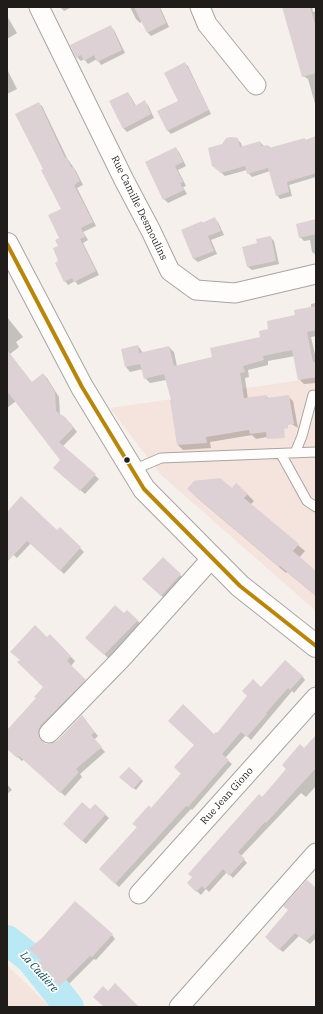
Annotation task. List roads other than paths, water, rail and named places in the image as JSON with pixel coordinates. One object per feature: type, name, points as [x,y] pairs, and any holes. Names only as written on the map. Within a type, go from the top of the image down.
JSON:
[{"type":"main road","points":[[7,244],[82,387],[144,489],[240,586],[316,646]]},
{"type":"street","name":"Rue Camille Desmoulins","points":[[39,7],[170,271],[196,290],[235,293],[316,274]]},
{"type":"street","points":[[200,7],[207,24],[256,85]]},
{"type":"street","points":[[49,733],[121,659],[212,558]]},
{"type":"street","name":"Rue Jean Giono","points":[[139,894],[316,697]]},
{"type":"street","points":[[179,1007],[316,853]]},
{"type":"lane","points":[[295,453],[302,436],[313,395]]},
{"type":"lane","points":[[133,470],[160,458],[316,452]]},
{"type":"lane","points":[[281,454],[307,501],[316,507]]},
{"type":"waterway","name":"La Cadière","points":[[7,940],[31,959],[69,1007]]}]
